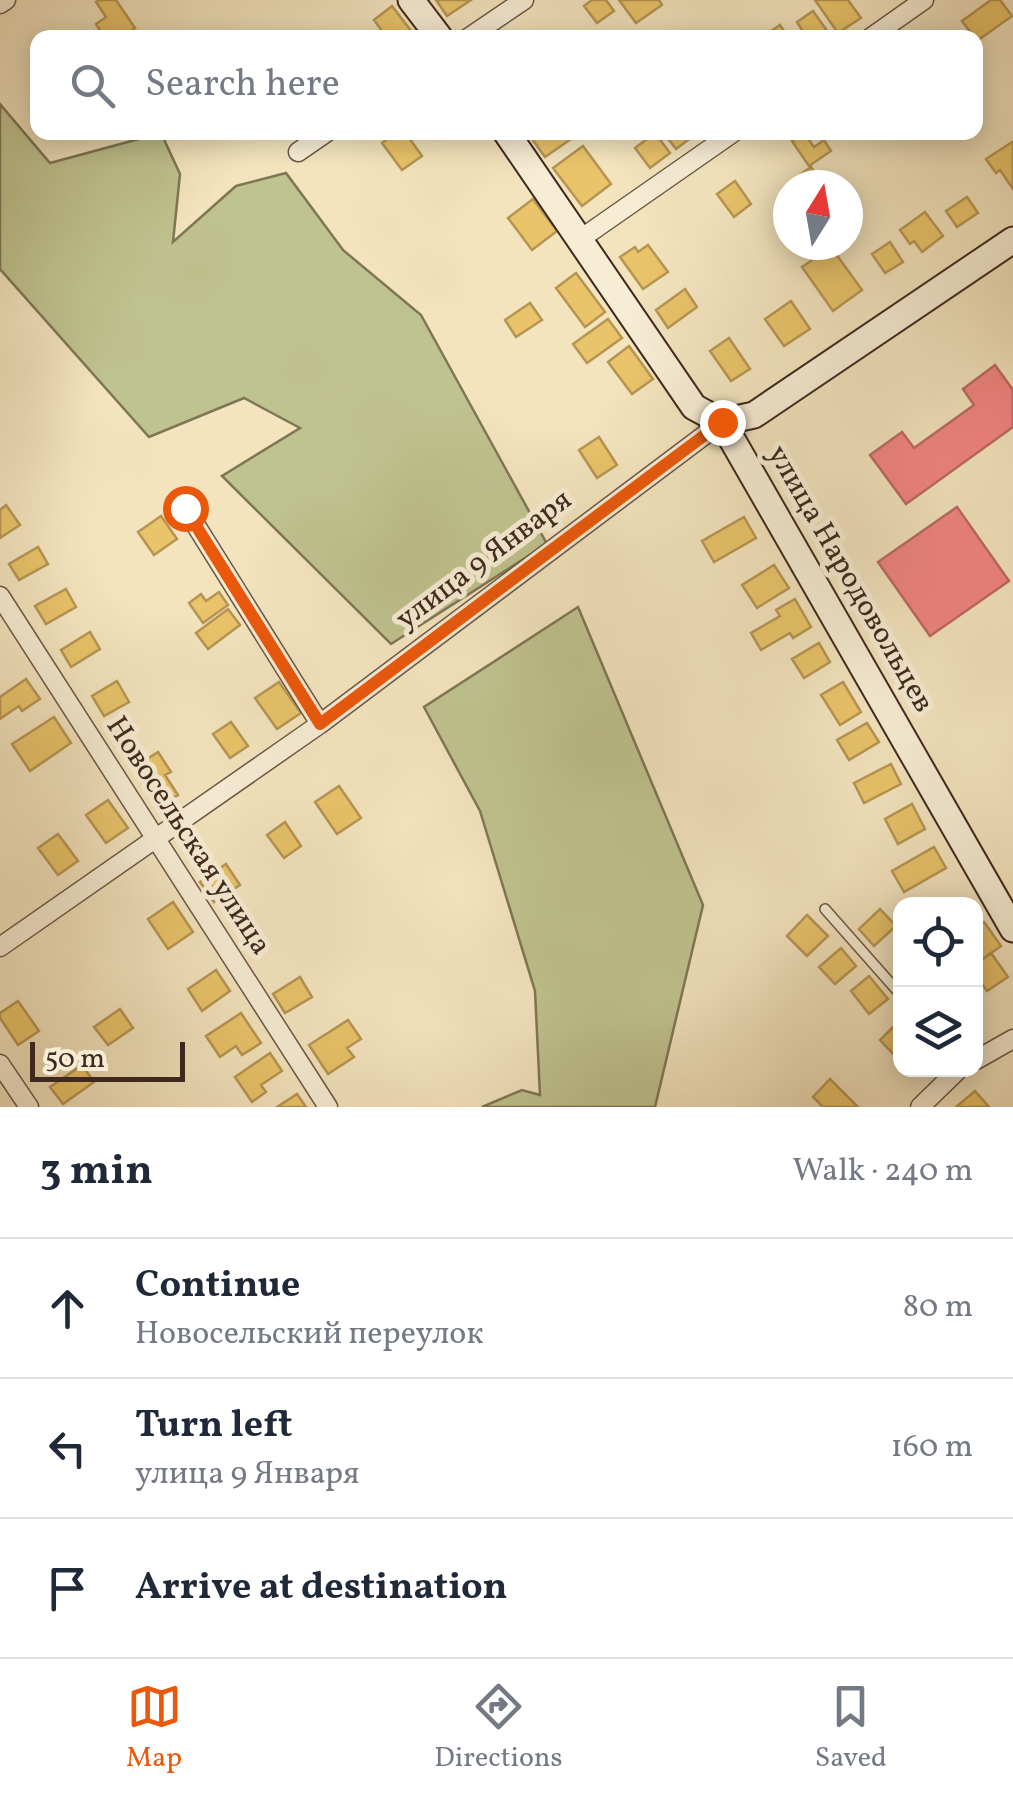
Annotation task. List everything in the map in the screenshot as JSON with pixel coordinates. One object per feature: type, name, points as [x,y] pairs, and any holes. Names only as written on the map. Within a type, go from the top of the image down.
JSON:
[{"type":"main road","points":[[411,0],[434,30]]},
{"type":"main road","name":"улица Народовольцев","points":[[511,140],[694,407],[722,422],[1013,929]]},
{"type":"main road","name":"улица 9 Января","points":[[722,422],[754,416],[1013,240]]},
{"type":"street","points":[[480,30],[524,0]]},
{"type":"street","points":[[881,30],[924,0]]},
{"type":"street","points":[[298,152],[315,140]]},
{"type":"street","points":[[579,240],[723,140]]},
{"type":"street","name":"улица 9 Января","points":[[0,947],[320,724],[722,422]]},
{"type":"street","points":[[185,508],[320,724]]},
{"type":"street","name":"Новосельская улица","points":[[0,596],[328,1107]]},
{"type":"street","points":[[983,1056],[1013,1039]]},
{"type":"street","points":[[0,1064],[29,1107]]},
{"type":"street","points":[[920,1107],[951,1077]]},
{"type":"lane","points":[[825,908],[894,987]]},
{"type":"green space","points":[[0,104],[50,163],[135,140],[164,140],[180,174],[173,242],[236,186],[286,173],[343,250],[421,315],[547,544],[391,644],[222,476],[300,428],[244,398],[149,437],[0,269]]},
{"type":"green space","points":[[578,607],[703,905],[655,1107],[482,1107],[522,1090],[540,1095],[535,991],[480,811],[424,707]]},
{"type":"building: Homes","points":[[116,0],[135,28],[100,30],[96,24],[106,17],[96,2]]},
{"type":"building: Homes","points":[[436,0],[471,0],[447,16]]},
{"type":"building: Homes","points":[[592,0],[606,0],[614,11],[597,23],[584,6]]},
{"type":"building: Homes","points":[[619,0],[659,0],[662,5],[636,23]]},
{"type":"building: Homes","points":[[815,0],[848,0],[861,18],[836,30]]},
{"type":"building: Homes","points":[[991,0],[1000,0],[1012,16],[983,37],[983,30],[969,30],[962,21]]},
{"type":"building: Homes","points":[[392,6],[410,30],[381,30],[374,20]]},
{"type":"building: Homes","points":[[813,11],[826,30],[802,30],[797,22]]},
{"type":"building: Homes","points":[[411,140],[422,156],[402,170],[382,143]]},
{"type":"building: Homes","points":[[533,140],[570,140],[545,157]]},
{"type":"building: Homes","points":[[646,140],[660,140],[670,153],[650,168],[635,148]]},
{"type":"building: Homes","points":[[669,140],[688,140],[676,149]]},
{"type":"building: Homes","points":[[809,140],[814,147],[824,140],[831,151],[809,166],[792,141]]},
{"type":"building: Homes","points":[[1012,142],[1013,189],[1000,170],[996,173],[986,159]]},
{"type":"building: Homes","points":[[583,146],[611,184],[582,206],[553,168]]},
{"type":"building: Homes","points":[[735,181],[751,204],[734,217],[717,194]]},
{"type":"building: Homes","points":[[967,197],[978,213],[957,227],[946,211]]},
{"type":"building: Homes","points":[[533,199],[557,231],[532,250],[508,218]]},
{"type":"building: Homes","points":[[925,212],[943,236],[922,252],[900,230]]},
{"type":"building: Homes","points":[[890,242],[903,262],[885,273],[872,254]]},
{"type":"building: Homes","points":[[648,245],[668,272],[643,289],[620,257],[635,247],[638,252]]},
{"type":"building: Homes","points":[[812,260],[840,260],[862,290],[833,311],[802,267]]},
{"type":"building: Homes","points":[[576,273],[605,312],[585,327],[556,288]]},
{"type":"building: Homes","points":[[685,289],[697,307],[668,328],[656,310]]},
{"type":"building: Homes","points":[[791,301],[810,329],[784,346],[765,319]]},
{"type":"building: Homes","points":[[530,303],[542,320],[516,337],[505,320]]},
{"type":"building: Homes","points":[[608,319],[622,338],[587,363],[573,344]]},
{"type":"building: Homes","points":[[729,338],[750,369],[731,381],[710,351]]},
{"type":"building: Homes","points":[[629,346],[653,379],[632,394],[608,362]]},
{"type":"building: Homes","points":[[599,437],[617,465],[597,478],[579,450]]},
{"type":"building: Homes","points":[[6,505],[20,525],[0,538],[0,510]]},
{"type":"building: Homes","points":[[161,516],[177,539],[154,555],[138,532]]},
{"type":"building: Homes","points":[[744,517],[756,538],[714,562],[702,541]]},
{"type":"building: Homes","points":[[38,547],[48,564],[19,580],[9,564]]},
{"type":"building: Homes","points":[[774,565],[789,588],[757,608],[742,585]]},
{"type":"building: Homes","points":[[66,589],[76,607],[46,624],[35,606]]},
{"type":"building: Homes","points":[[219,592],[228,605],[203,623],[189,603],[201,594],[206,601]]},
{"type":"building: Homes","points":[[795,599],[811,627],[793,638],[790,633],[761,650],[751,633],[780,616],[776,610]]},
{"type":"building: Homes","points":[[228,609],[240,625],[208,649],[196,633]]},
{"type":"building: Homes","points":[[90,632],[100,649],[71,667],[61,650]]},
{"type":"building: Homes","points":[[819,643],[830,662],[804,678],[792,659]]},
{"type":"building: Homes","points":[[26,679],[40,699],[22,711],[19,706],[0,719],[0,697]]},
{"type":"building: Homes","points":[[117,681],[129,702],[104,716],[92,696]]},
{"type":"building: Homes","points":[[279,682],[301,713],[277,729],[255,698]]},
{"type":"building: Homes","points":[[843,682],[861,712],[840,725],[821,695]]},
{"type":"building: Homes","points":[[54,717],[71,743],[30,771],[12,744]]},
{"type":"building: Homes","points":[[231,722],[248,746],[230,758],[213,734]]},
{"type":"building: Homes","points":[[867,723],[879,742],[849,760],[837,740]]},
{"type":"building: Homes","points":[[158,752],[171,772],[165,775],[178,795],[157,807],[133,768]]},
{"type":"building: Homes","points":[[891,764],[901,784],[864,803],[854,783]]},
{"type":"building: Homes","points":[[339,786],[361,818],[337,834],[315,802]]},
{"type":"building: Homes","points":[[108,800],[128,828],[106,843],[86,815]]},
{"type":"building: Homes","points":[[912,804],[925,829],[898,844],[885,819]]},
{"type":"building: Homes","points":[[285,822],[301,846],[284,858],[267,835]]},
{"type":"building: Homes","points":[[58,834],[78,861],[58,875],[38,848]]},
{"type":"building: Homes","points":[[934,847],[946,868],[904,892],[892,871]]},
{"type":"building: Homes","points":[[226,864],[240,885],[214,902],[200,882]]},
{"type":"building: Homes","points":[[173,902],[193,932],[168,949],[148,919]]},
{"type":"building: Homes","points":[[880,909],[893,923],[893,929],[874,946],[859,929]]},
{"type":"building: Homes","points":[[807,915],[828,936],[807,956],[787,936]]},
{"type":"building: Homes","points":[[983,923],[1001,946],[983,959]]},
{"type":"building: Homes","points":[[841,948],[856,966],[835,984],[819,967]]},
{"type":"building: Homes","points":[[991,953],[1008,977],[987,991],[983,985],[983,959]]},
{"type":"building: Homes","points":[[216,970],[230,991],[202,1011],[188,989]]},
{"type":"building: Homes","points":[[869,976],[888,999],[869,1014],[851,991]]},
{"type":"building: Homes","points":[[300,977],[312,997],[285,1013],[273,994]]},
{"type":"building: Homes","points":[[18,1001],[39,1031],[18,1045],[0,1013]]},
{"type":"building: Homes","points":[[120,1009],[133,1028],[108,1045],[94,1027]]},
{"type":"building: Homes","points":[[241,1013],[261,1043],[242,1055],[236,1046],[220,1057],[206,1036]]},
{"type":"building: Homes","points":[[348,1020],[361,1039],[347,1048],[354,1057],[328,1074],[309,1045]]},
{"type":"building: Homes","points":[[893,1027],[893,1054],[880,1040]]},
{"type":"building: Homes","points":[[270,1053],[282,1071],[261,1085],[266,1092],[252,1102],[235,1077]]},
{"type":"building: Homes","points":[[82,1065],[94,1082],[63,1104],[50,1087]]},
{"type":"building: Homes","points":[[830,1079],[858,1107],[823,1107],[813,1097]]},
{"type":"building: Homes","points":[[975,1091],[989,1107],[956,1107]]},
{"type":"building: Homes","points":[[297,1094],[306,1107],[277,1107]]},
{"type":"building: Health","points":[[995,365],[1013,390],[1013,427],[906,504],[870,455],[902,432],[914,448],[974,405],[963,389]]},
{"type":"building: Health","points":[[957,507],[1009,581],[930,636],[878,562]]},
{"type":"route","points":[[185,508],[320,724],[722,422]]}]
